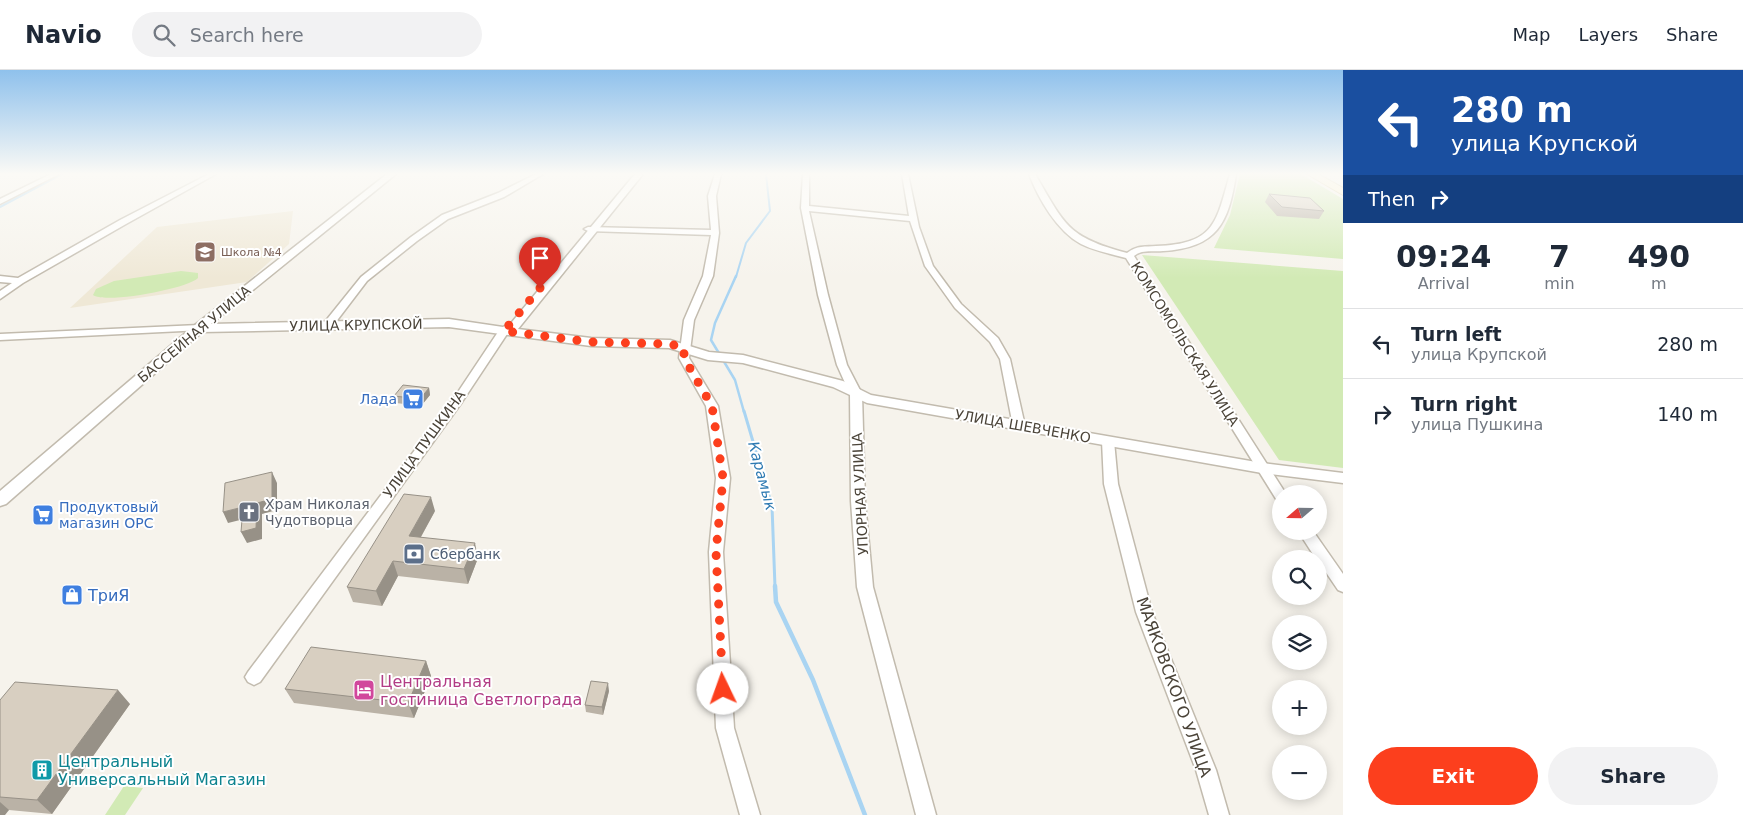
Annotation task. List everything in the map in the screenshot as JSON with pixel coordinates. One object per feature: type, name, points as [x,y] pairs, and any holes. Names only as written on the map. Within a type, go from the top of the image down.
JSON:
[{"type":"street","points":[[0,296],[20,281],[147,209]]},
{"type":"street","name":"БАССЕЙНАЯ УЛИЦА","points":[[0,500],[200,328],[349,209]]},
{"type":"street","points":[[328,325],[364,278],[445,217],[466,209]]},
{"type":"street","name":"УЛИЦА ПУШКИНА","points":[[254,677],[458,400],[504,331],[516,325],[607,209]]},
{"type":"street","name":"УЛИЦА ПУШКИНА","points":[[591,230],[609,209]]},
{"type":"street","points":[[713,209],[714,233],[708,276],[689,320],[684,358],[712,406],[723,478],[716,552],[725,728],[750,815]]},
{"type":"street","name":"УПОРНАЯ УЛИЦА","points":[[805,209],[842,365],[856,394],[858,500],[865,587],[926,815]]},
{"type":"street","points":[[813,209],[913,219]]},
{"type":"street","points":[[911,209],[929,266],[958,306],[994,340],[1005,359],[1019,426]]},
{"type":"street","name":"КОМСОМОЛЬСКАЯ УЛИЦА","points":[[1053,209],[1065,229],[1077,238],[1094,246],[1129,256],[1274,485]]},
{"type":"street","points":[[1129,256],[1137,249],[1156,249],[1200,241],[1217,226],[1222,209]]},
{"type":"street","points":[[591,230],[714,233]]},
{"type":"street","points":[[0,280],[20,281]]},
{"type":"street","name":"УЛИЦА КРУПСКОЙ","points":[[0,337],[200,328],[448,323],[591,342],[670,344],[708,356]]},
{"type":"street","name":"УЛИЦА ШЕВЧЕНКО","points":[[708,356],[743,358],[838,384],[867,399],[1262,468],[1343,478]]},
{"type":"street","name":"МАЯКОВСКОГО УЛИЦА","points":[[1108,441],[1111,484],[1144,612],[1206,770],[1219,815]]},
{"type":"street","points":[[1312,540],[1343,586]]},
{"type":"shaded area","name":"Школа №4","points":[[293,211],[289,244],[247,282],[70,308],[157,227]]},
{"type":"green space","points":[[1232,209],[1343,209],[1343,259],[1214,248]]},
{"type":"green space","points":[[1142,255],[1343,271],[1343,468],[1279,460]]},
{"type":"green space","points":[[181,271],[198,273],[198,278],[179,287],[146,294],[113,298],[93,295],[96,289],[114,281]]},
{"type":"green space","points":[[124,786],[143,788],[125,815],[105,815]]},
{"type":"building","points":[[1301,209],[1322,209],[1324,211]]},
{"type":"building","points":[[403,385],[429,388],[420,399],[394,396]]},
{"type":"building","points":[[272,472],[272,499],[257,503],[256,528],[241,532],[243,507],[223,512],[225,483]]},
{"type":"building","points":[[404,494],[431,497],[409,536],[475,543],[464,569],[393,561],[376,591],[347,587]]},
{"type":"building","points":[[311,647],[426,661],[408,703],[285,689]]},
{"type":"building","points":[[591,681],[608,683],[602,707],[585,705]]},
{"type":"building","name":"Центральный Универсальный Магазин","points":[[15,682],[118,690],[37,800],[0,797],[0,700]]},
{"type":"waterway","name":"Карамык","points":[[736,277],[746,243],[770,209]]},
{"type":"waterway","name":"Карамык","points":[[736,276],[715,323],[711,340],[735,380],[744,412]]},
{"type":"waterway","name":"Карамык","points":[[744,411],[772,506],[775,587]]},
{"type":"waterway","name":"Карамык","points":[[775,586],[776,602],[813,680],[865,815]]},
{"type":"place","name":"Школа №4","points":[[205,252]]},
{"type":"place","name":"Лада","points":[[413,399]]},
{"type":"place","name":"Храм Николая Чудотворца","points":[[249,512]]},
{"type":"place","name":"Продуктовый магазин ОРС","points":[[43,515]]},
{"type":"place","name":"Сбербанк","points":[[414,554]]},
{"type":"place","name":"ТриЯ","points":[[72,595]]},
{"type":"place","name":"Центральная гостиница Светлограда","points":[[364,690]]},
{"type":"place","name":"Центральный Универсальный Магазин","points":[[42,770]]},
{"type":"route","points":[[540,288],[504,331],[591,342],[670,344],[684,348],[684,358],[712,406],[723,478],[716,552],[723,689]]}]
